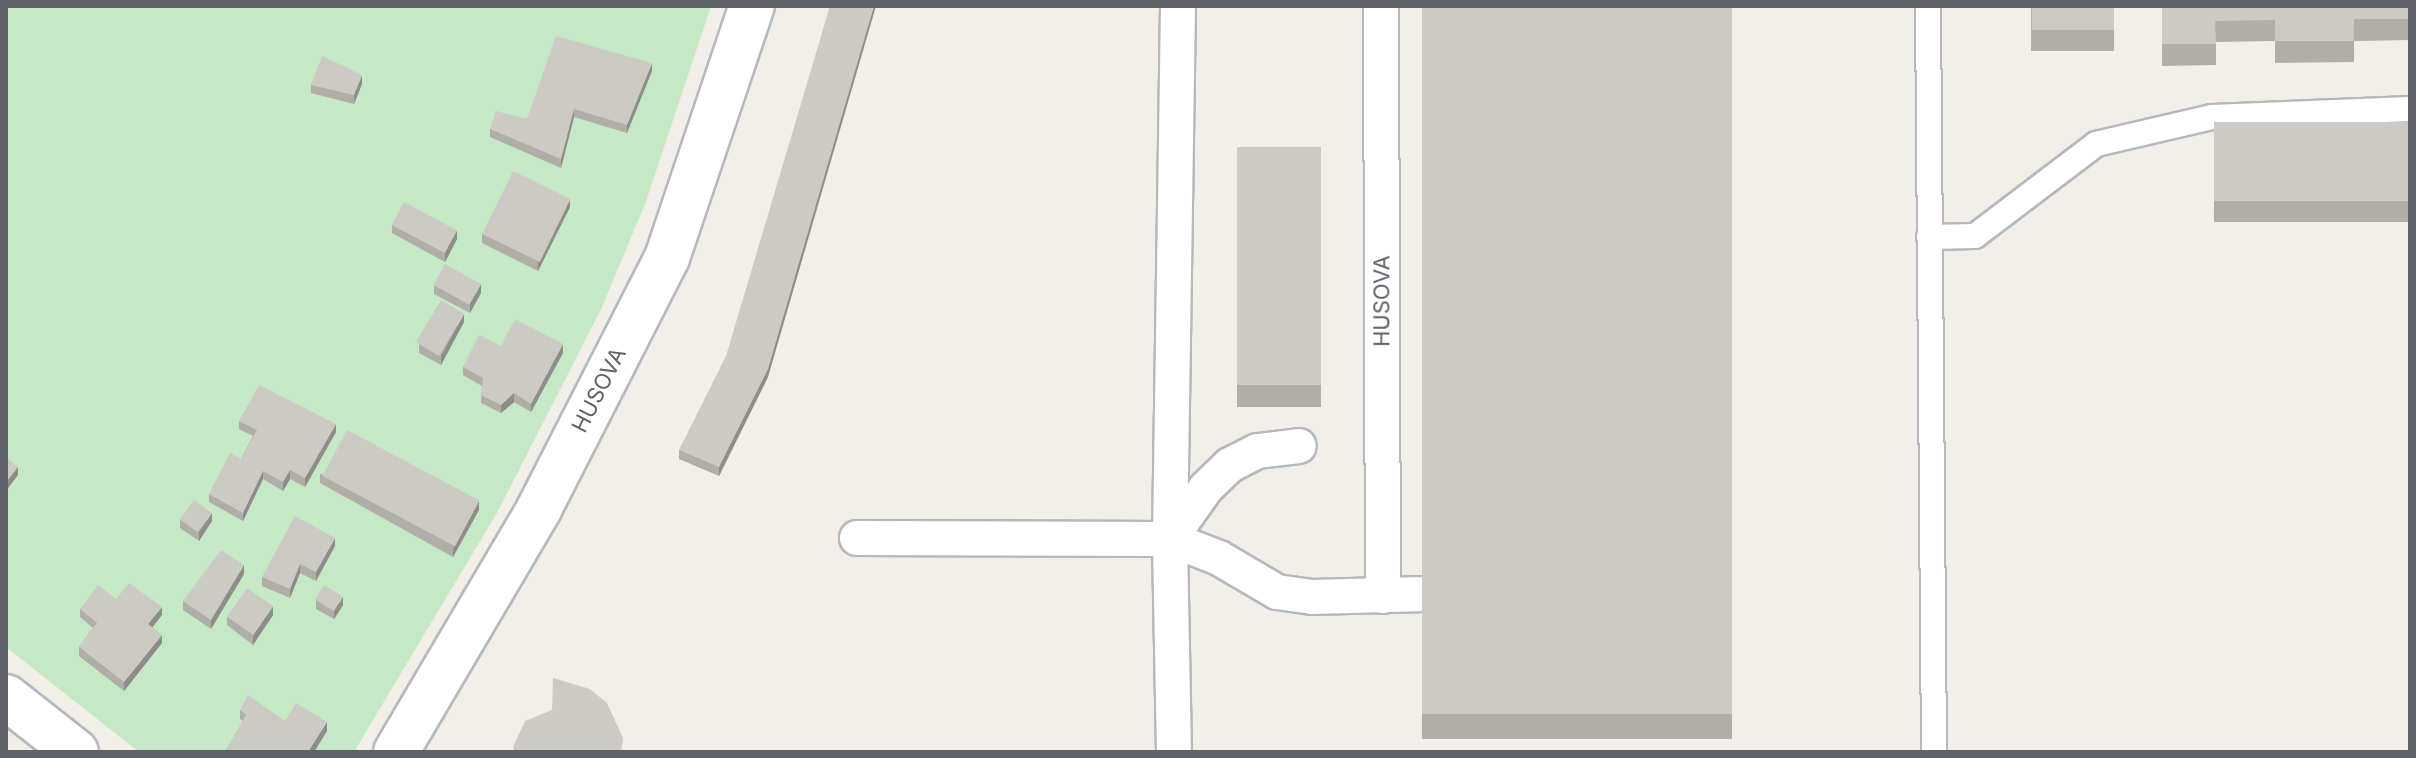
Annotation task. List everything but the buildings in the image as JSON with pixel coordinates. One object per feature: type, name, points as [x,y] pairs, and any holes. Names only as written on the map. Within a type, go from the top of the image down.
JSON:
[{"type":"street","name":"HUSOVA","points":[[396,752],[539,509],[667,258],[752,6]]},
{"type":"street","points":[[1174,752],[1170,539],[1178,6]]},
{"type":"street","name":"HUSOVA","points":[[1381,6],[1383,596]]},
{"type":"street","points":[[1170,539],[1206,488],[1230,465],[1258,451],[1299,446]]},
{"type":"street","points":[[857,538],[1170,539],[1219,558],[1277,592],[1311,597],[1425,594]]},
{"type":"street","points":[[6,697],[76,752]]},
{"type":"lane","points":[[1928,6],[1934,752]]},
{"type":"lane","points":[[1929,237],[1975,236],[2096,144],[2212,117],[2410,109]]},
{"type":"green space","points":[[6,6],[711,6],[645,204],[602,307],[498,511],[354,752],[139,752],[6,647]]}]
